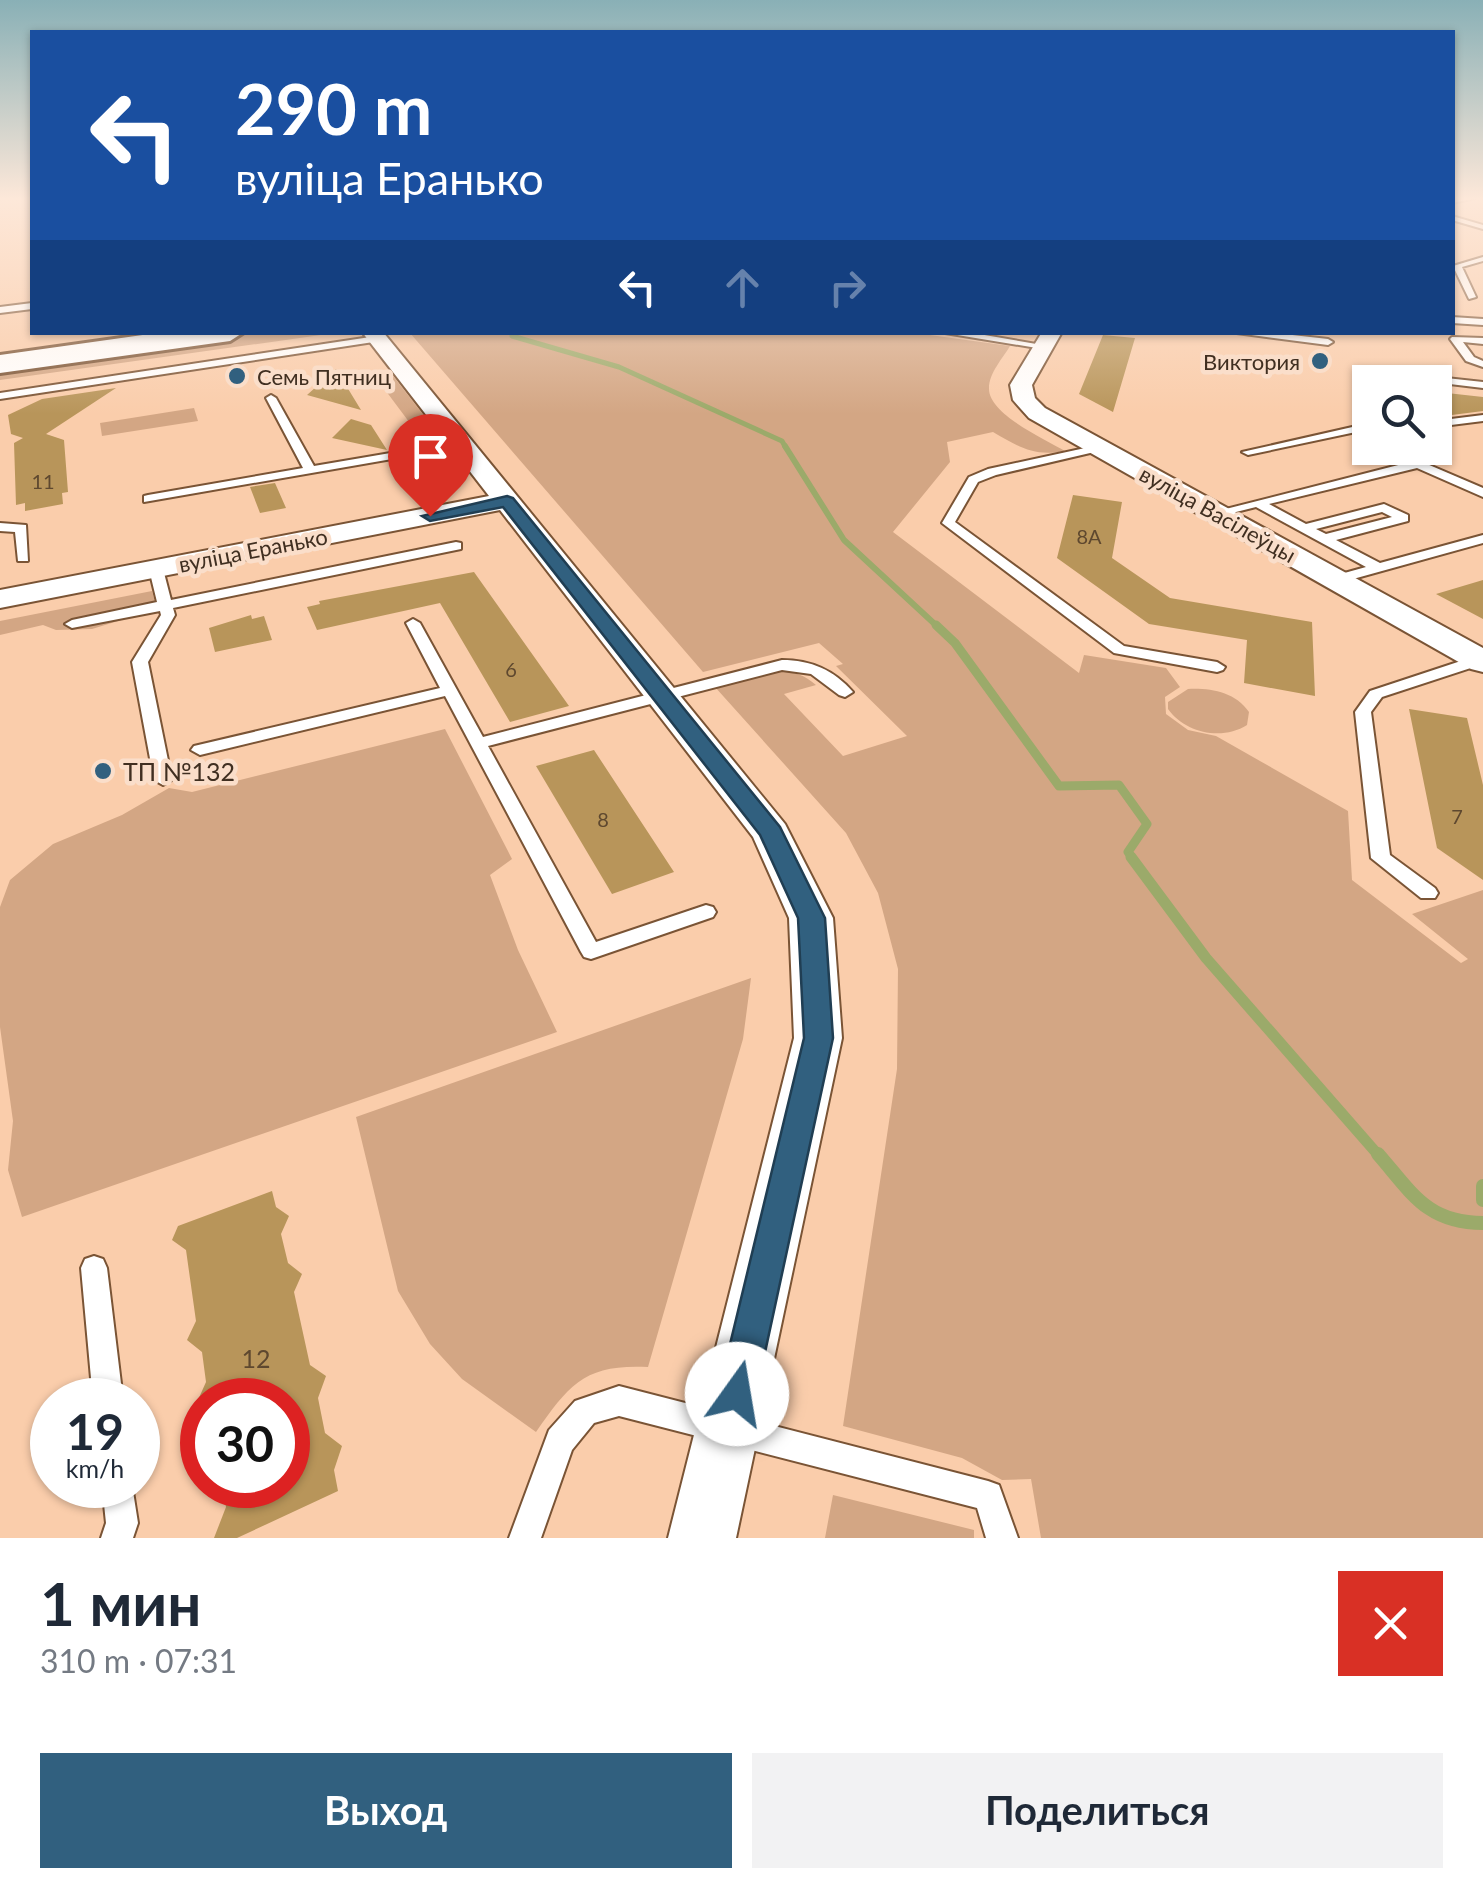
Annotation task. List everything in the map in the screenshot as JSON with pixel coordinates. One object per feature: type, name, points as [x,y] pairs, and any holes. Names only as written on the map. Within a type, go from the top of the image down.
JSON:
[{"type":"main road","points":[[0,354],[137,335]]},
{"type":"main road","points":[[0,364],[208,335]]},
{"type":"street","points":[[374,336],[771,832],[812,918],[818,1038],[702,1538]]},
{"type":"street","name":"вуліца Васілеўцы","points":[[1048,339],[1021,385],[1024,400],[1037,412],[1481,661]]},
{"type":"street","name":"вуліца Еранько","points":[[0,599],[507,501]]},
{"type":"lane","points":[[1458,270],[1472,297]]},
{"type":"lane","points":[[0,310],[30,306]]},
{"type":"lane","points":[[1455,320],[1483,322]]},
{"type":"lane","points":[[1455,333],[1483,330]]},
{"type":"lane","points":[[1455,333],[1483,340]]},
{"type":"lane","points":[[988,335],[1048,339]]},
{"type":"lane","points":[[1261,335],[1328,342]]},
{"type":"lane","points":[[1454,335],[1470,359],[1483,364]]},
{"type":"lane","points":[[0,396],[374,336]]},
{"type":"lane","points":[[1452,382],[1483,385]]},
{"type":"lane","points":[[271,398],[311,470]]},
{"type":"lane","points":[[1452,422],[1483,418]]},
{"type":"lane","points":[[1248,452],[1352,430]]},
{"type":"lane","points":[[148,499],[461,444]]},
{"type":"lane","points":[[1099,448],[992,472],[973,480],[948,523],[1119,650],[1217,667]]},
{"type":"lane","points":[[1216,513],[1414,465]]},
{"type":"lane","points":[[1420,465],[1483,493]]},
{"type":"lane","points":[[1258,503],[1378,568]]},
{"type":"lane","points":[[1305,528],[1384,508],[1403,518],[1324,539]]},
{"type":"lane","points":[[0,527],[22,528],[23,558]]},
{"type":"lane","points":[[1336,580],[1483,539]]},
{"type":"lane","points":[[72,624],[456,546]]},
{"type":"lane","points":[[156,569],[168,615],[140,662],[163,780]]},
{"type":"lane","points":[[413,623],[591,952],[706,912]]},
{"type":"lane","points":[[1428,892],[1381,858],[1363,712],[1376,694],[1481,661]]},
{"type":"lane","points":[[479,743],[782,665],[806,664],[824,672],[845,692]]},
{"type":"lane","points":[[200,750],[447,691]]},
{"type":"lane","points":[[94,1268],[106,1378]]},
{"type":"lane","points":[[525,1538],[560,1442],[585,1412],[619,1400],[988,1496],[1002,1538]]},
{"type":"lane","points":[[116,1538],[122,1524],[120,1508]]},
{"type":"shaded area","points":[[238,335],[321,335],[0,380],[0,367]]},
{"type":"shaded area","points":[[412,335],[930,335],[1010,346],[991,377],[991,398],[1019,425],[1065,451],[1035,452],[993,432],[947,442],[950,462],[893,532],[1079,673],[1084,655],[1166,668],[1180,687],[1165,697],[1166,714],[1188,730],[1216,736],[1348,811],[1352,880],[1461,963],[1468,959],[1412,914],[1483,890],[1483,1538],[1041,1538],[1031,1479],[1002,1480],[962,1458],[843,1426],[897,1069],[898,969],[878,893],[846,833],[715,687],[767,672],[805,677],[816,685],[784,694],[843,756],[907,736],[836,666],[843,664],[819,643],[703,672]]},
{"type":"shaded area","points":[[371,371],[390,372],[439,435],[427,446]]},
{"type":"shaded area","points":[[194,408],[198,421],[102,436],[100,423]]},
{"type":"shaded area","points":[[152,591],[157,609],[92,629],[56,630],[43,625],[0,635],[0,621]]},
{"type":"shaded area","points":[[1188,689],[1214,691],[1237,700],[1249,712],[1247,725],[1216,733],[1184,724],[1168,709],[1168,702]]},
{"type":"shaded area","points":[[445,729],[512,859],[490,875],[518,950],[557,1032],[22,1217],[8,1170],[13,1121],[0,1027],[0,907],[10,880],[53,844],[122,815],[169,788],[192,792]]},
{"type":"shaded area","points":[[751,978],[743,1039],[648,1367],[594,1373],[570,1389],[536,1432],[462,1379],[430,1344],[398,1291],[356,1117]]},
{"type":"shaded area","points":[[833,1495],[974,1530],[974,1538],[825,1538]]},
{"type":"building","points":[[1103,335],[1135,338],[1113,412],[1079,394]]},
{"type":"building","points":[[336,369],[361,410],[307,395]]},
{"type":"building","points":[[116,388],[46,434],[64,440],[68,492],[62,493],[63,504],[25,511],[25,503],[16,505],[14,443],[23,438],[11,434],[8,415],[42,399]]},
{"type":"building","points":[[1452,394],[1483,397],[1483,411],[1452,415]]},
{"type":"building","points":[[351,419],[371,425],[387,450],[332,438]]},
{"type":"building","points":[[275,483],[286,508],[260,513],[250,487]]},
{"type":"building","points":[[1073,495],[1122,502],[1112,558],[1170,598],[1312,622],[1315,696],[1244,683],[1247,640],[1149,624],[1057,558]]},
{"type":"building","points":[[474,572],[569,706],[510,722],[440,603],[317,630],[307,607],[320,604],[319,601]]},
{"type":"building","points":[[1483,580],[1483,619],[1436,594]]},
{"type":"building","points":[[251,615],[252,619],[264,616],[272,640],[215,652],[209,628]]},
{"type":"building","points":[[1409,709],[1467,718],[1483,785],[1483,880],[1437,848]]},
{"type":"building","points":[[594,750],[674,872],[612,894],[536,766]]},
{"type":"building","points":[[272,1191],[276,1207],[289,1216],[281,1234],[288,1263],[302,1274],[294,1292],[310,1365],[326,1376],[318,1398],[325,1433],[342,1446],[334,1470],[338,1491],[310,1504],[310,1378],[205,1378],[202,1352],[187,1340],[196,1321],[186,1250],[172,1240],[178,1226]]},
{"type":"building","points":[[226,1508],[301,1508],[237,1538],[214,1538]]},
{"type":"waterway","points":[[512,336],[619,367],[782,441],[786,448]]},
{"type":"waterway","points":[[785,446],[844,540],[939,628]]},
{"type":"waterway","points":[[936,625],[955,643],[1059,786],[1119,785],[1147,824],[1128,852],[1133,859]]},
{"type":"waterway","points":[[1131,857],[1206,958],[1380,1157]]},
{"type":"waterway","points":[[1378,1154],[1411,1193],[1434,1211],[1464,1222],[1483,1223]]},
{"type":"waterway","points":[[1483,1186],[1483,1200]]},
{"type":"place","name":"Виктория","points":[[1320,361]]},
{"type":"place","name":"Семь Пятниц","points":[[237,376]]},
{"type":"place","name":"ТП №132","points":[[103,771]]},
{"type":"route","points":[[430,516],[507,501],[771,832],[812,918],[818,1038],[737,1394]]}]
